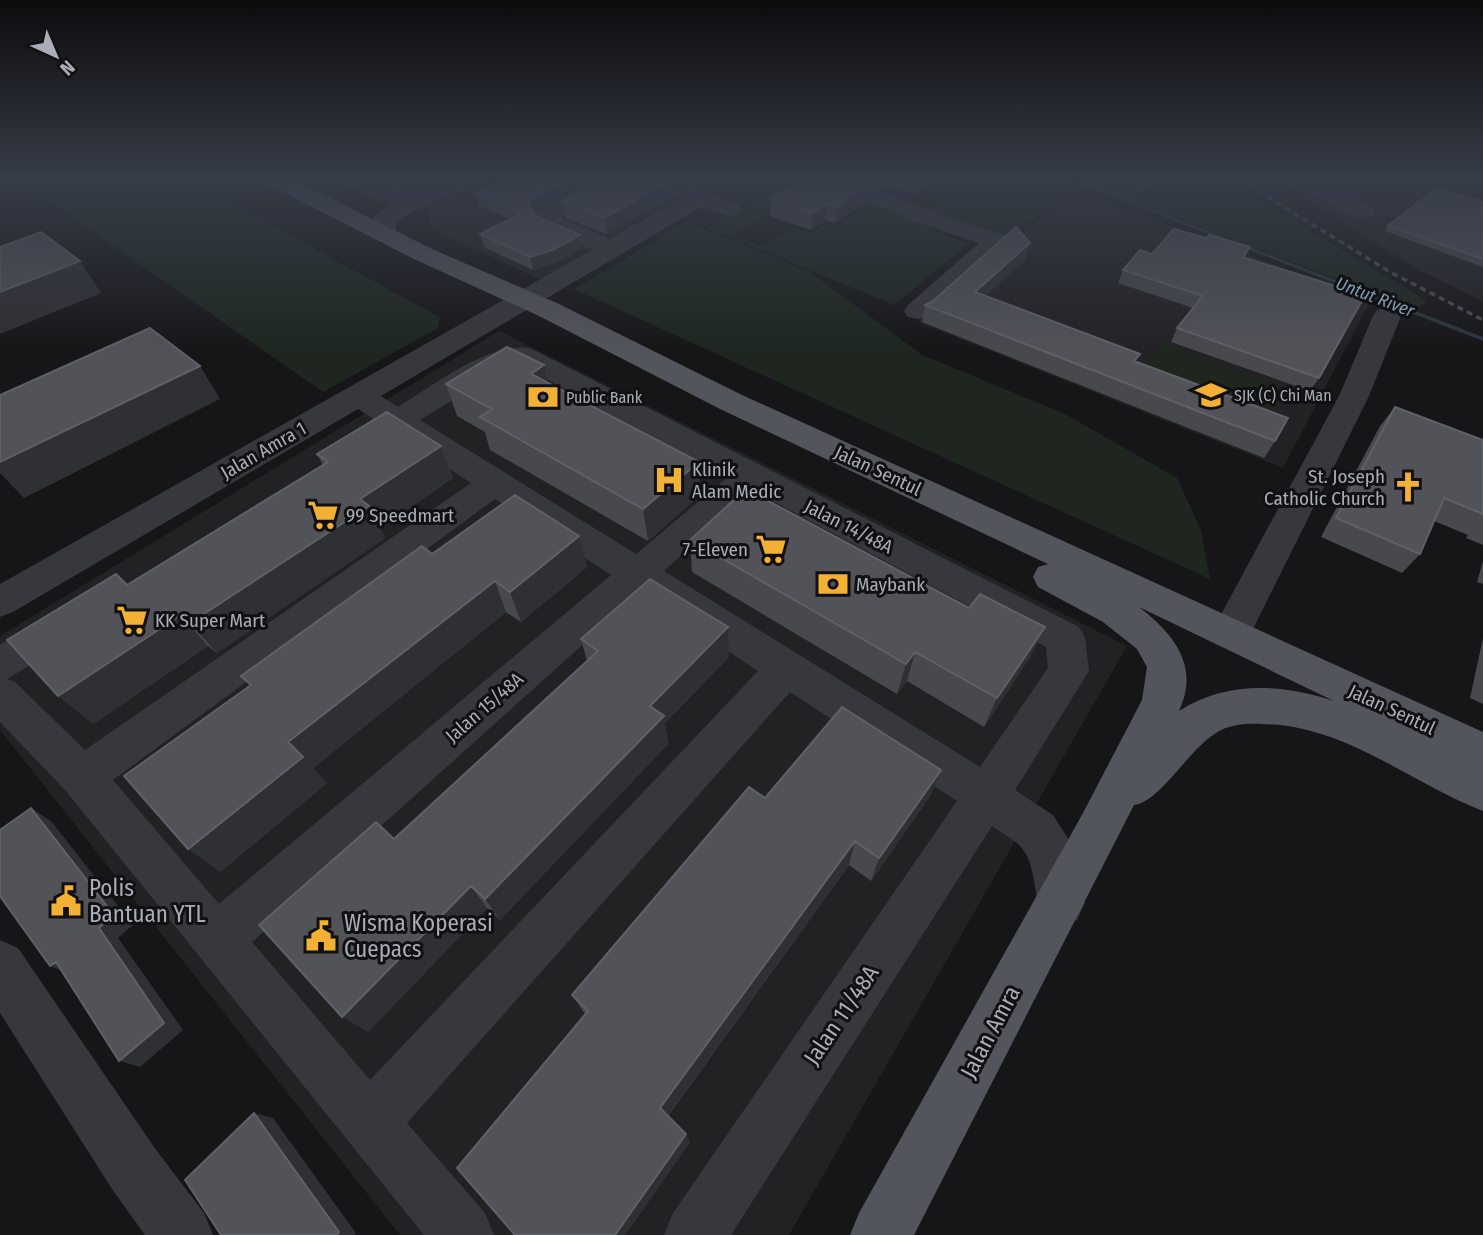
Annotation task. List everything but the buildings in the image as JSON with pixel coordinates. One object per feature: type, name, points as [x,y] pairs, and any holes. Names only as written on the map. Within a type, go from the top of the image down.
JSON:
[{"type":"main road","name":"Jalan Sentul","points":[[391,238],[526,299],[731,402],[1231,633],[1483,753]]},
{"type":"main road","points":[[918,488],[944,520],[1117,611],[1151,638],[1167,666],[1163,701],[1099,830]]},
{"type":"main road","name":"Jalan Sentul","points":[[1099,830],[1159,758],[1184,734],[1212,713],[1244,705],[1275,704],[1342,721],[1483,790]]},
{"type":"main road","name":"Jalan Amra","points":[[881,1235],[1099,830]]},
{"type":"street","points":[[586,238],[611,248]]},
{"type":"street","name":"Jalan Amra 1","points":[[0,603],[629,238]]},
{"type":"street","points":[[918,311],[996,241],[986,238]]},
{"type":"street","points":[[1231,633],[1354,396],[1387,316]]},
{"type":"street","name":"Jalan 14/48A","points":[[327,463],[495,360],[522,355],[1065,638],[1069,671],[986,796]]},
{"type":"street","points":[[358,395],[1037,831],[1054,859],[1060,902]]},
{"type":"street","name":"Jalan 15/48A","points":[[217,939],[751,475]]},
{"type":"street","points":[[82,777],[495,482]]},
{"type":"street","points":[[0,665],[93,607]]},
{"type":"street","points":[[369,1122],[786,668]]},
{"type":"street","points":[[0,694],[82,777],[463,1235]]},
{"type":"street","name":"Jalan 11/48A","points":[[695,1235],[986,796]]},
{"type":"street","points":[[0,966],[133,1168],[182,1235]]},
{"type":"shaded area","points":[[102,238],[293,238],[440,317],[438,328],[323,392]]},
{"type":"shaded area","points":[[450,238],[622,238],[545,282]]},
{"type":"shaded area","points":[[661,238],[725,238],[810,272],[922,355],[1065,414],[1177,478],[1201,530],[1210,579],[574,289]]},
{"type":"shaded area","points":[[730,238],[763,247],[778,238],[953,238],[968,244],[894,305]]},
{"type":"shaded area","name":"SJK (C) Chi Man","points":[[1017,238],[1202,238],[1371,300],[1283,468],[918,322]]},
{"type":"shaded area","points":[[1229,238],[1322,238],[1427,301],[1416,310]]},
{"type":"shaded area","points":[[1368,238],[1483,238],[1483,302],[1410,265]]},
{"type":"shaded area","points":[[499,331],[1127,646],[789,1235],[400,1235],[0,730],[0,636]]},
{"type":"shaded area","points":[[1162,343],[1286,389],[1261,426],[1133,377]]},
{"type":"waterway","name":"Untut River","points":[[1221,238],[1483,339]]},
{"type":"railway","points":[[1334,238],[1390,272],[1483,320]]},
{"type":"place","name":"SJK (C) Chi Man","points":[[1211,395]]},
{"type":"place","name":"Public Bank","points":[[543,397]]},
{"type":"place","name":"Klinik Alam Medic","points":[[669,480]]},
{"type":"place","name":"St. Joseph Catholic Church","points":[[1408,487]]},
{"type":"place","name":"99 Speedmart","points":[[323,515]]},
{"type":"place","name":"7-Eleven","points":[[771,549]]},
{"type":"place","name":"Maybank","points":[[833,584]]},
{"type":"place","name":"KK Super Mart","points":[[132,620]]},
{"type":"place","name":"Polis Bantuan YTL","points":[[66,901]]},
{"type":"place","name":"Wisma Koperasi Cuepacs","points":[[321,936]]}]
